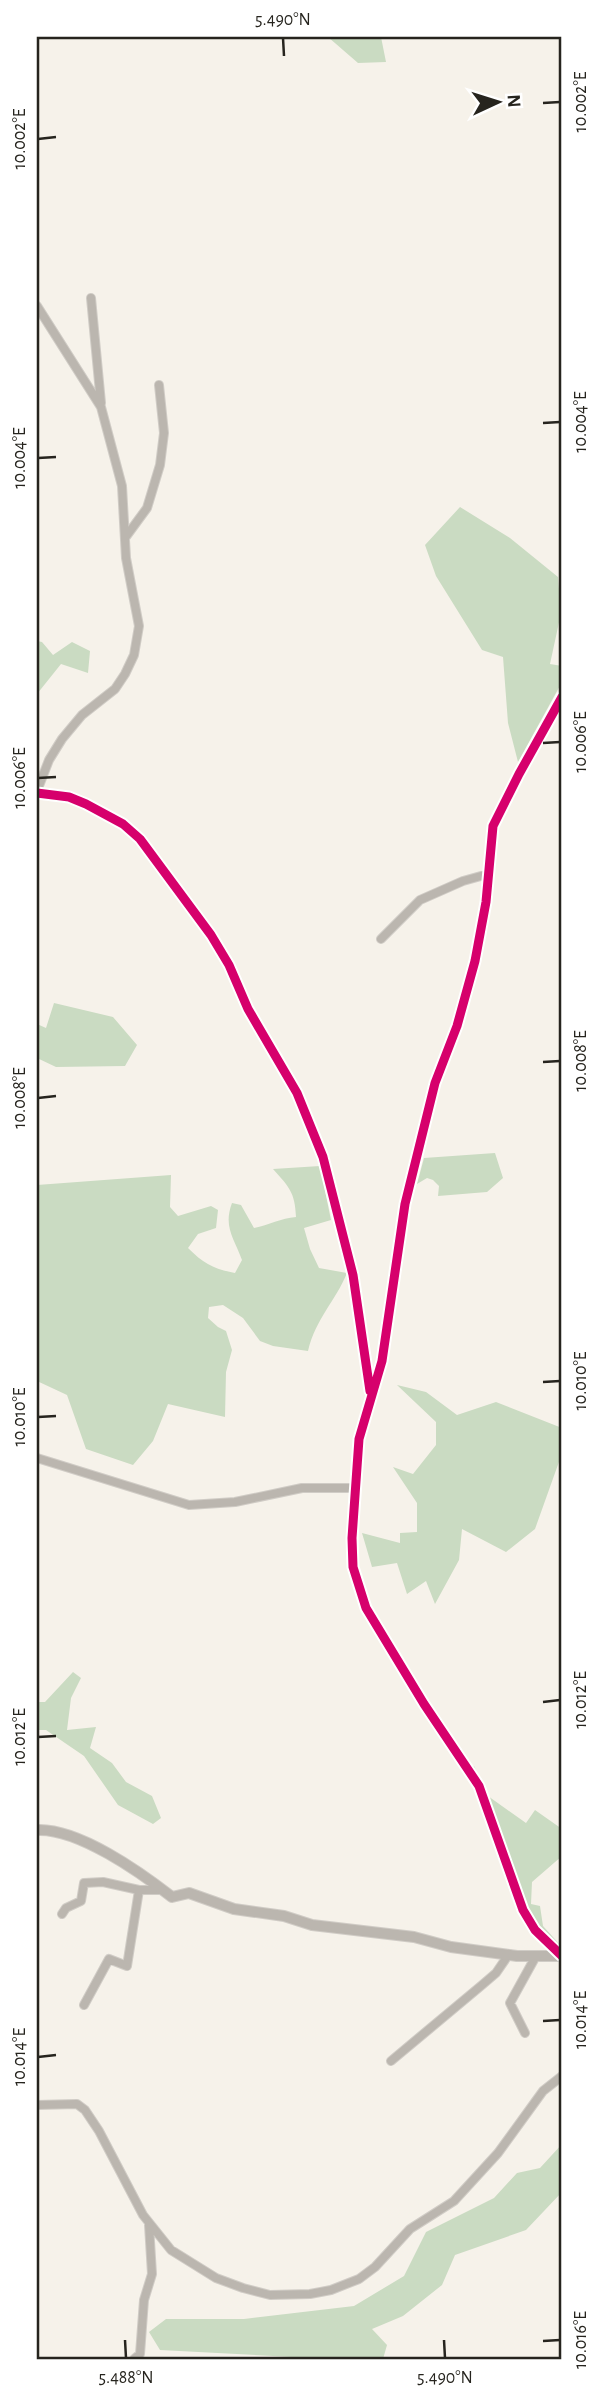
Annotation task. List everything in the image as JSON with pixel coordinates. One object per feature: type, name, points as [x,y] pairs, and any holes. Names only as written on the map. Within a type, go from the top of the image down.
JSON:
[{"type":"street","points":[[91,298],[101,407],[122,486],[129,582],[139,626],[134,655],[115,689],[82,715],[62,739],[49,760],[37,792],[55,794],[105,813],[140,839],[197,915],[229,965],[248,1009],[297,1093],[323,1157],[353,1275],[371,1398]]},
{"type":"street","points":[[37,306],[101,407]]},
{"type":"street","points":[[125,538],[147,508],[160,465],[164,433],[159,385]]},
{"type":"street","points":[[562,697],[493,826],[480,939],[457,1026],[435,1083],[405,1204],[382,1361],[359,1439],[354,1488],[354,1567],[357,1585],[366,1608],[424,1704],[479,1786],[523,1910],[535,1930],[562,1956]]},
{"type":"street","points":[[381,939],[420,900],[463,881],[488,874]]},
{"type":"street","points":[[37,1458],[189,1505],[235,1502],[302,1488],[354,1488]]},
{"type":"street","points":[[37,1830],[73,1838],[118,1859],[172,1897],[189,1893],[234,1909],[284,1916],[312,1925],[414,1937],[450,1947],[509,1954],[562,1956]]},
{"type":"street","points":[[62,1914],[66,1908],[80,1900],[84,1883],[103,1882],[139,1890],[163,1890]]},
{"type":"street","points":[[83,2005],[109,1959],[127,1966],[139,1890]]},
{"type":"street","points":[[391,2061],[482,1985],[509,1954]]},
{"type":"street","points":[[525,2033],[510,2003],[536,1956]]},
{"type":"street","points":[[37,2105],[77,2104],[86,2110],[149,2225],[171,2250],[216,2278],[243,2288],[279,2296],[331,2290],[367,2273],[410,2229],[454,2201],[498,2153],[544,2091],[562,2076]]},
{"type":"street","points":[[134,2359],[140,2354],[144,2300],[152,2274],[149,2225]]},
{"type":"green space","points":[[328,37],[381,37],[386,62],[358,63]]},
{"type":"green space","points":[[460,507],[510,538],[558,577],[561,613],[550,664],[562,666],[562,682],[518,762],[508,723],[503,657],[482,650],[436,576],[425,545]]},
{"type":"green space","points":[[37,641],[42,642],[53,655],[72,642],[90,651],[88,673],[61,664],[37,694]]},
{"type":"green space","points":[[54,1003],[113,1017],[137,1045],[125,1066],[56,1067],[37,1058],[37,1024],[46,1028]]},
{"type":"green space","points":[[495,1153],[503,1178],[487,1192],[438,1196],[439,1186],[433,1180],[427,1178],[417,1184],[424,1158]]},
{"type":"green space","points":[[320,1166],[331,1220],[304,1228],[319,1268],[347,1273],[311,1339],[308,1351],[273,1346],[260,1341],[243,1318],[223,1305],[209,1307],[208,1318],[226,1331],[232,1350],[226,1372],[225,1417],[168,1404],[153,1441],[133,1465],[86,1449],[67,1395],[37,1381],[37,1185],[171,1175],[170,1207],[178,1216],[211,1206],[218,1210],[216,1228],[198,1234],[188,1248],[210,1265],[235,1273],[242,1260],[229,1226],[232,1203],[241,1205],[254,1228],[296,1217],[290,1190],[273,1169]]},
{"type":"green space","points":[[397,1385],[426,1392],[457,1415],[496,1402],[562,1428],[562,1461],[560,1459],[535,1529],[506,1552],[462,1529],[459,1560],[435,1604],[426,1581],[407,1594],[397,1563],[372,1567],[362,1533],[400,1543],[400,1533],[417,1532],[417,1503],[393,1467],[413,1474],[436,1445],[436,1422]]},
{"type":"green space","points":[[73,1672],[81,1678],[71,1698],[67,1730],[96,1727],[90,1748],[112,1763],[126,1782],[152,1796],[161,1818],[153,1824],[118,1805],[84,1756],[46,1730],[37,1730],[37,1702],[45,1702]]},
{"type":"green space","points":[[474,1766],[488,1796],[526,1823],[535,1810],[562,1829],[562,1856],[532,1882],[531,1904],[540,1906],[543,1926],[562,1947],[562,1955],[551,1948],[516,1908],[469,1769]]},
{"type":"green space","points":[[562,2144],[562,2192],[526,2230],[455,2255],[442,2285],[403,2316],[372,2329],[387,2345],[383,2359],[329,2359],[160,2350],[149,2332],[166,2319],[244,2319],[354,2306],[404,2276],[426,2232],[494,2198],[517,2173],[540,2168]]},
{"type":"cycle path","points":[[562,697],[493,826],[486,902],[475,961],[457,1026],[435,1083],[405,1204],[382,1361],[359,1439],[352,1538],[353,1567],[366,1608],[424,1704],[479,1786],[523,1910],[535,1930],[562,1956]]},
{"type":"cycle path","points":[[37,793],[69,797],[86,804],[123,824],[140,839],[211,935],[229,965],[248,1009],[297,1093],[323,1157],[353,1275],[370,1391]]}]
